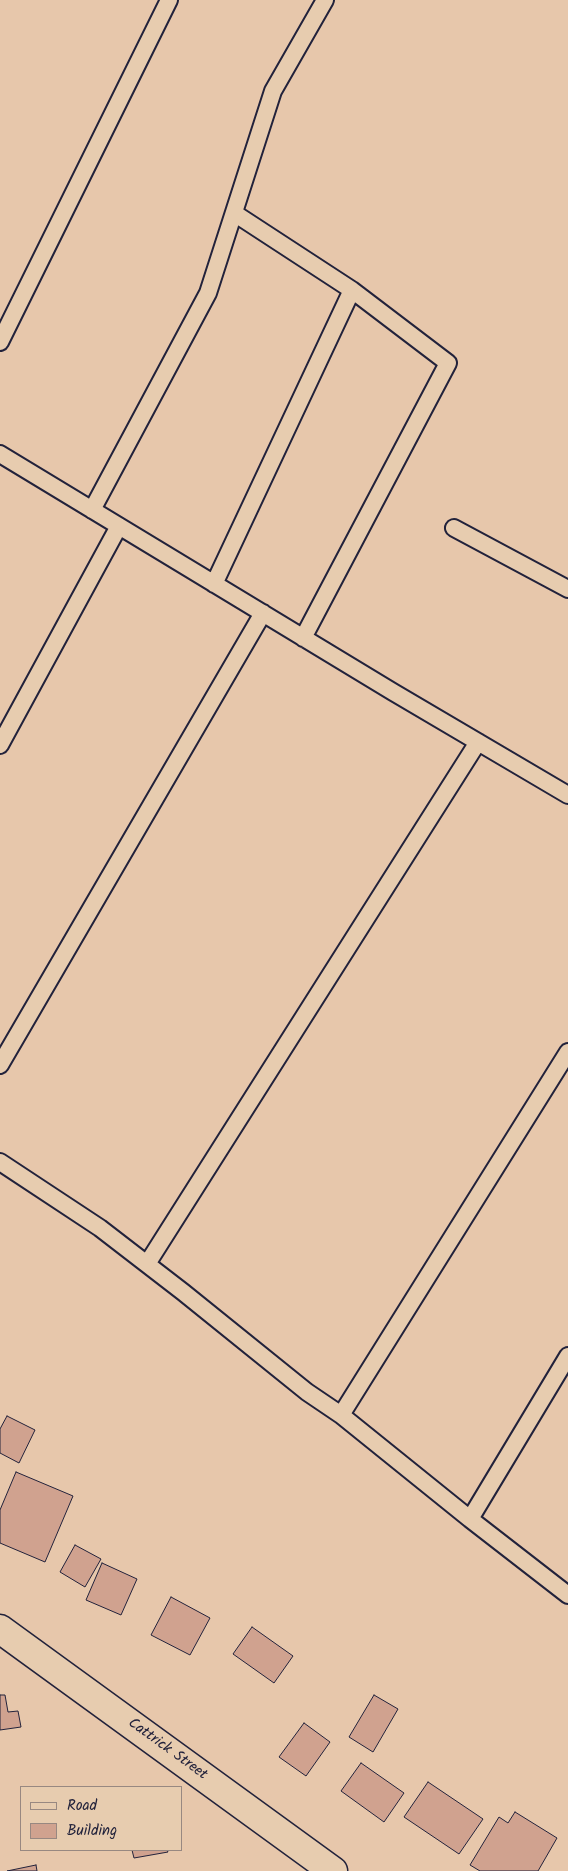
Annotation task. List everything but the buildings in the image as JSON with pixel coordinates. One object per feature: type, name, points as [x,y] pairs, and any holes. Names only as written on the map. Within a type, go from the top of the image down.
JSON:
[{"type":"street","name":"Cattrick Street","points":[[2,1633],[333,1871]]},
{"type":"lane","points":[[0,342],[169,0]]},
{"type":"lane","points":[[92,510],[208,293],[273,91],[325,0]]},
{"type":"lane","points":[[234,213],[352,290],[448,363],[304,638]]},
{"type":"lane","points":[[214,584],[352,290]]},
{"type":"lane","points":[[0,454],[568,796]]},
{"type":"lane","points":[[0,745],[119,526]]},
{"type":"lane","points":[[454,528],[568,589]]},
{"type":"lane","points":[[0,1065],[262,613]]},
{"type":"lane","points":[[147,1264],[478,742]]},
{"type":"lane","points":[[341,1415],[568,1052]]},
{"type":"lane","points":[[0,1162],[100,1228],[307,1392],[341,1415],[568,1595]]},
{"type":"lane","points":[[470,1519],[568,1356]]}]
